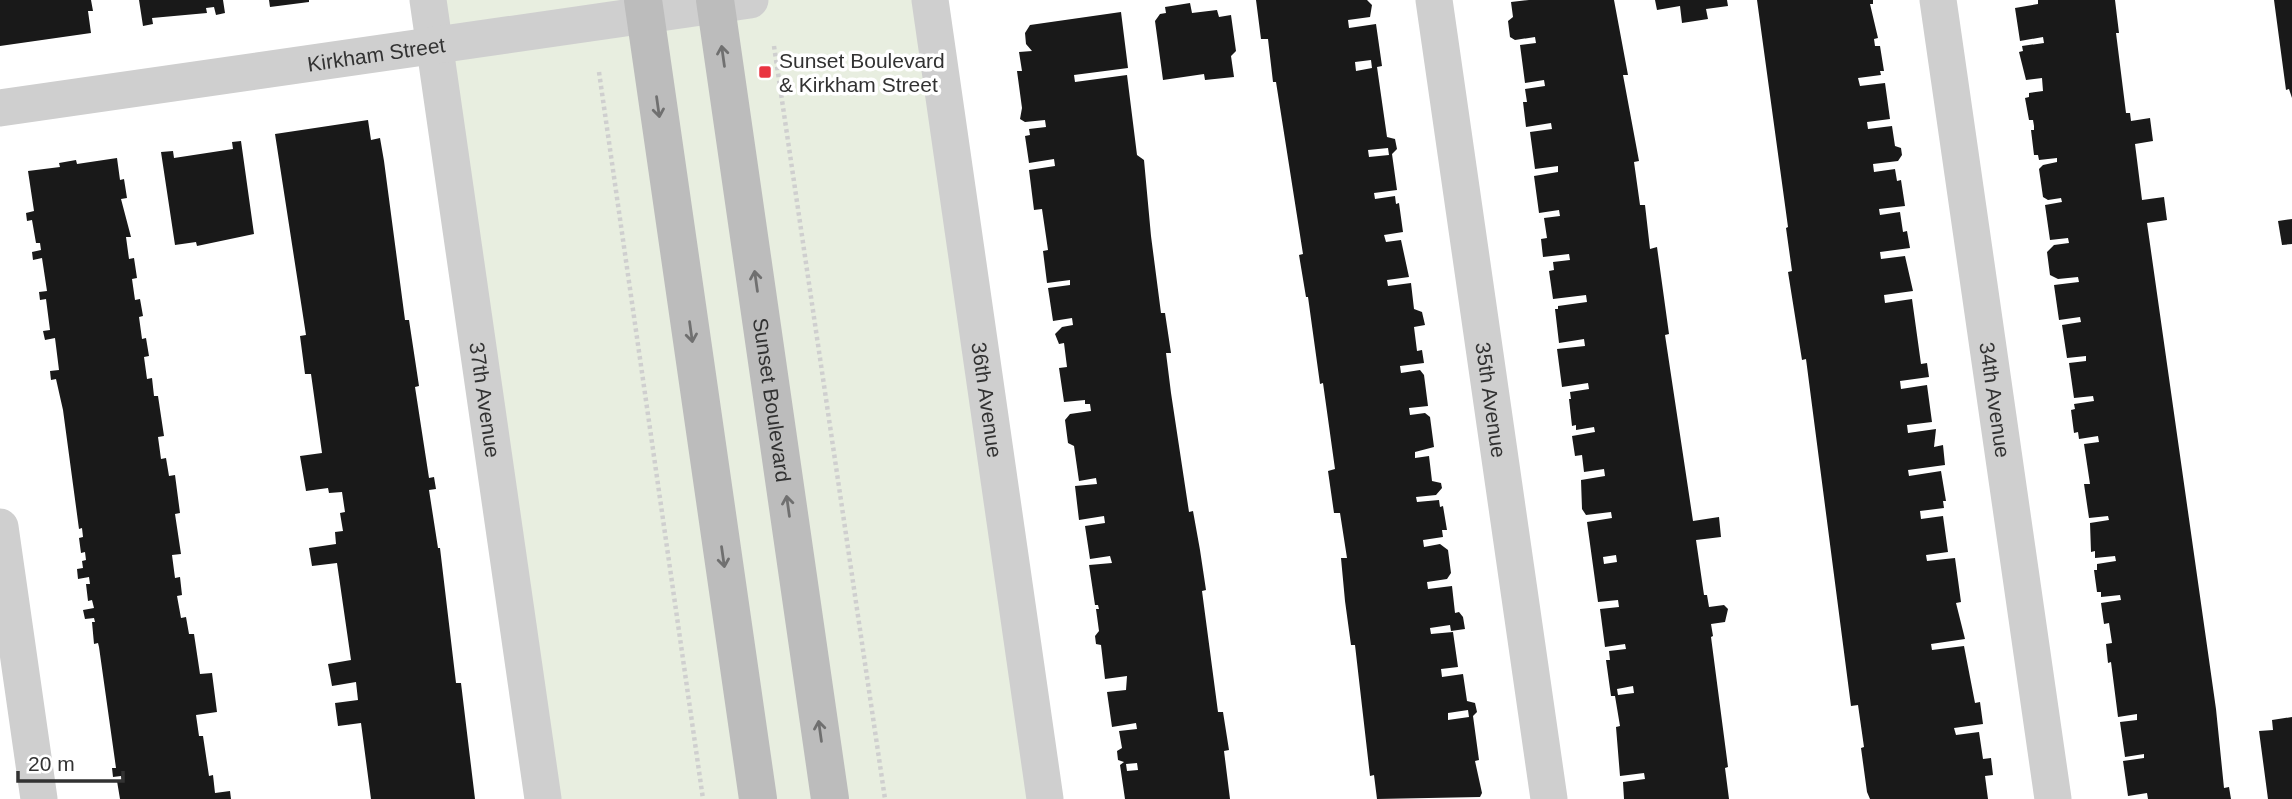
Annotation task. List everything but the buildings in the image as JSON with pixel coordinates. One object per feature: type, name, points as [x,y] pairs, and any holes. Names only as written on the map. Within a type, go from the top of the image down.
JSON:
[{"type":"main road","name":"Sunset Boulevard","points":[[727,2],[830,799]]},
{"type":"main road","points":[[644,8],[758,799]]},
{"type":"street","name":"37th Avenue","points":[[428,0],[543,799]]},
{"type":"street","name":"36th Avenue","points":[[930,0],[1045,799]]},
{"type":"street","name":"35th Avenue","points":[[1434,0],[1549,799]]},
{"type":"street","name":"34th Avenue","points":[[1938,0],[2053,799]]},
{"type":"street","name":"Kirkham Street","points":[[0,108],[435,46],[644,8],[727,2]]},
{"type":"street","points":[[0,527],[39,799]]},
{"type":"path","points":[[774,46],[884,799]]},
{"type":"path","points":[[599,72],[703,799]]},
{"type":"shaded area","points":[[428,0],[930,0],[1045,799],[543,799]]},
{"type":"place","name":"Sunset Boulevard & Kirkham Street","points":[[765,72]]}]
